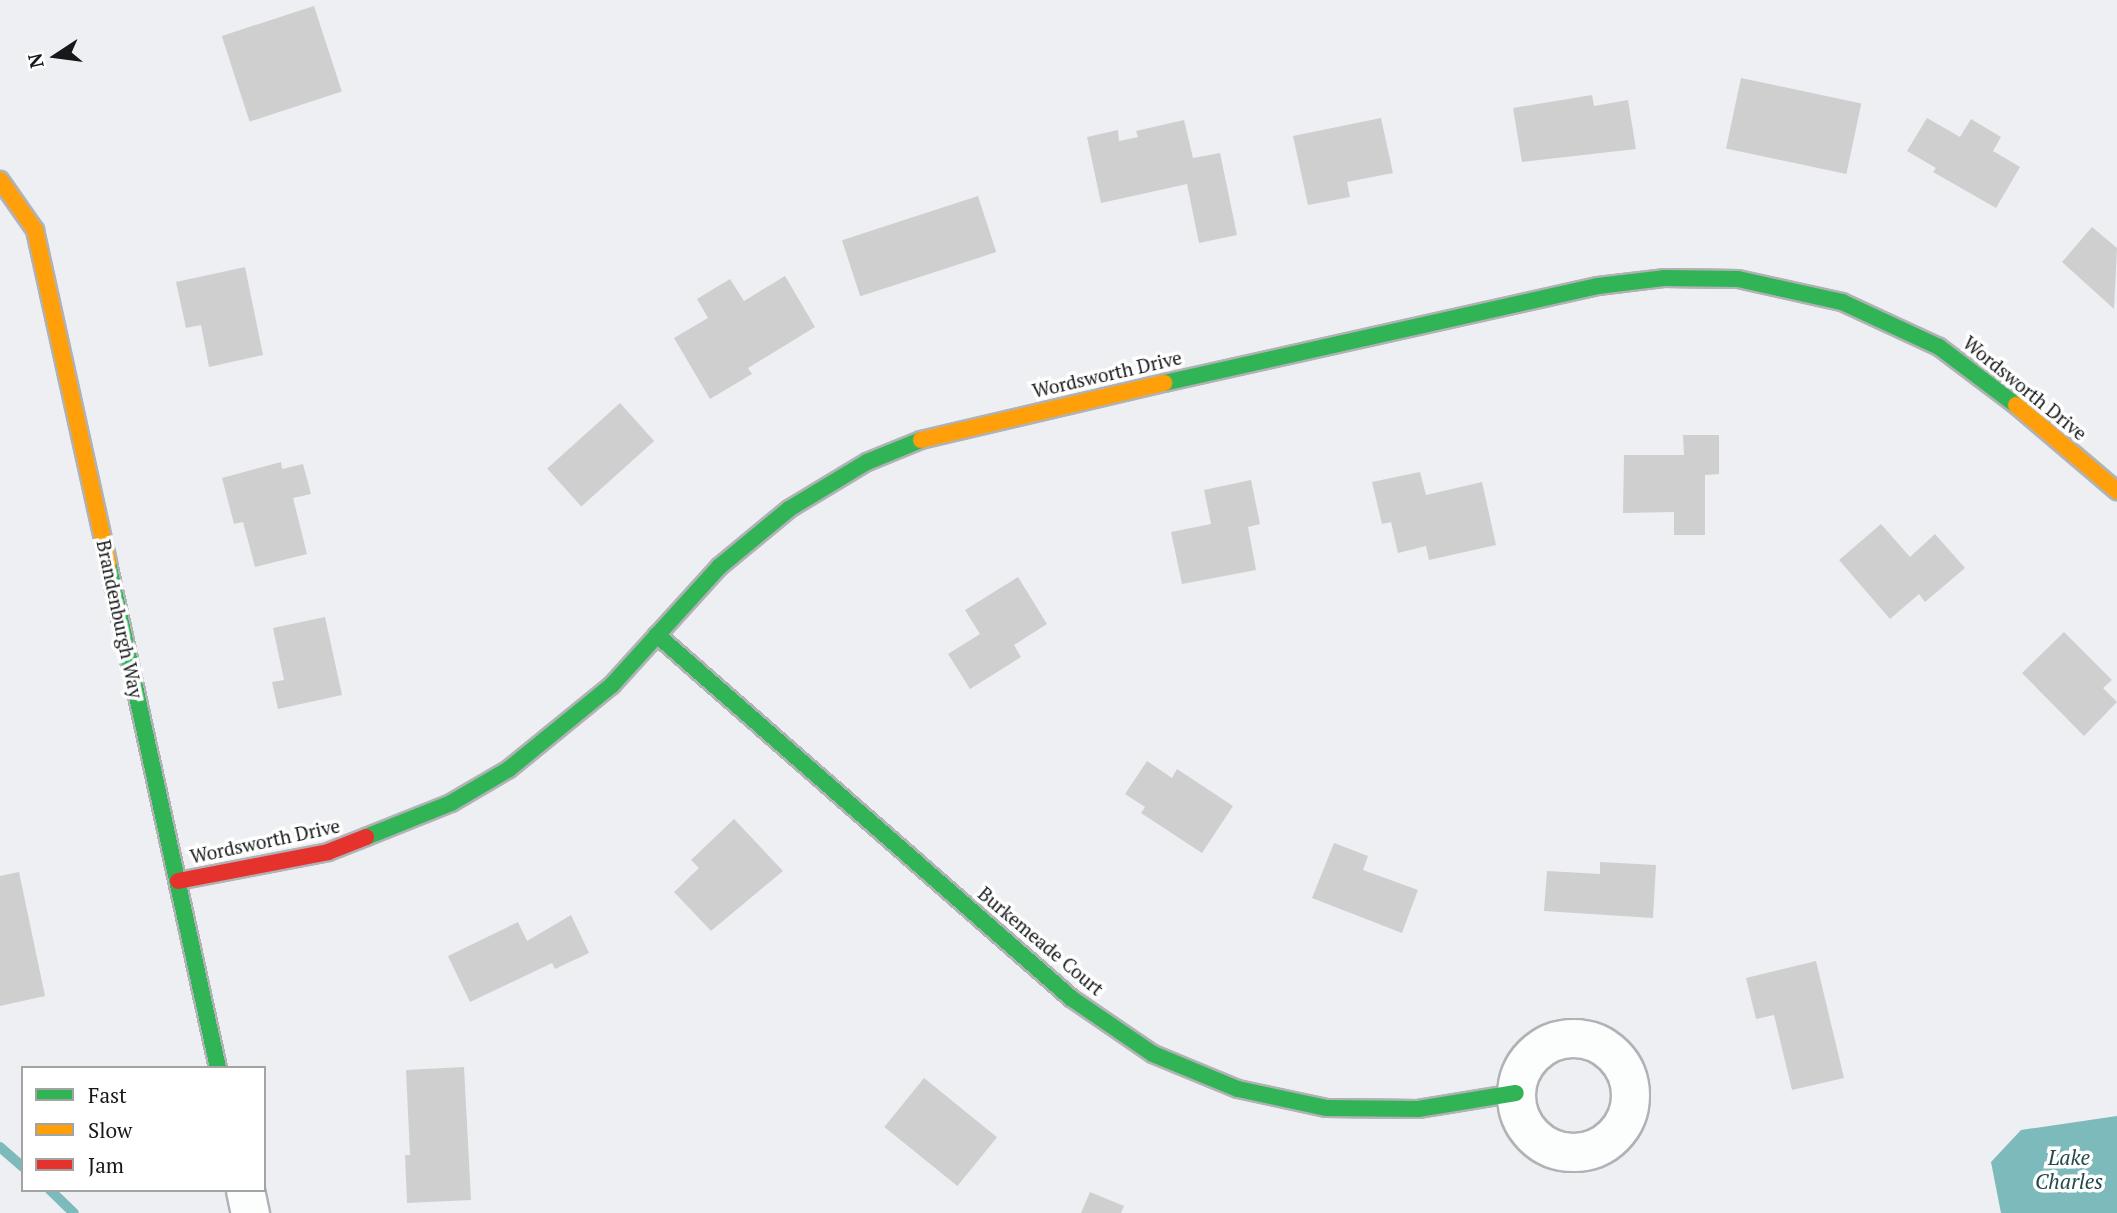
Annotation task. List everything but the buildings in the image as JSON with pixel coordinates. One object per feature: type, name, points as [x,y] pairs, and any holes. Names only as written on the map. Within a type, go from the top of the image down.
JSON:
[{"type":"street","name":"Brandenburgh Way","points":[[0,180],[35,230],[218,1066]]},
{"type":"street","name":"Wordsworth Drive","points":[[177,881],[328,852],[451,803],[509,769],[563,730],[657,635],[719,567],[789,509],[867,462],[942,432],[1598,286],[1664,278],[1738,279],[1842,302],[1939,347],[1999,390],[2117,491]]},
{"type":"street","name":"Burkemeade Court","points":[[657,635],[1071,998],[1153,1054],[1238,1089],[1327,1108],[1418,1109],[1516,1093]]},
{"type":"street","points":[[245,1192],[250,1213]]},
{"type":"water","name":"Lake Charles","points":[[2117,1116],[2117,1213],[2001,1213],[1991,1162],[2021,1130]]},
{"type":"waterway","points":[[0,1147],[21,1165]]},
{"type":"waterway","points":[[52,1192],[74,1213]]},
{"type":"traffic: fast","points":[[1164,383],[1598,286],[1664,278],[1738,279],[1842,302],[1939,347],[2016,405]]},
{"type":"traffic: fast","points":[[366,837],[451,803],[509,769],[612,685],[719,567],[789,509],[867,462],[921,440]]},
{"type":"traffic: fast","points":[[108,563],[218,1066]]},
{"type":"traffic: fast","points":[[657,635],[1071,998],[1153,1054],[1238,1089],[1327,1108],[1418,1109],[1516,1093]]},
{"type":"traffic: slow","points":[[0,180],[35,230],[108,563]]},
{"type":"traffic: slow","points":[[921,440],[1164,383]]},
{"type":"traffic: slow","points":[[2016,405],[2117,491]]},
{"type":"traffic: jam","points":[[178,881],[328,852],[366,837]]}]
